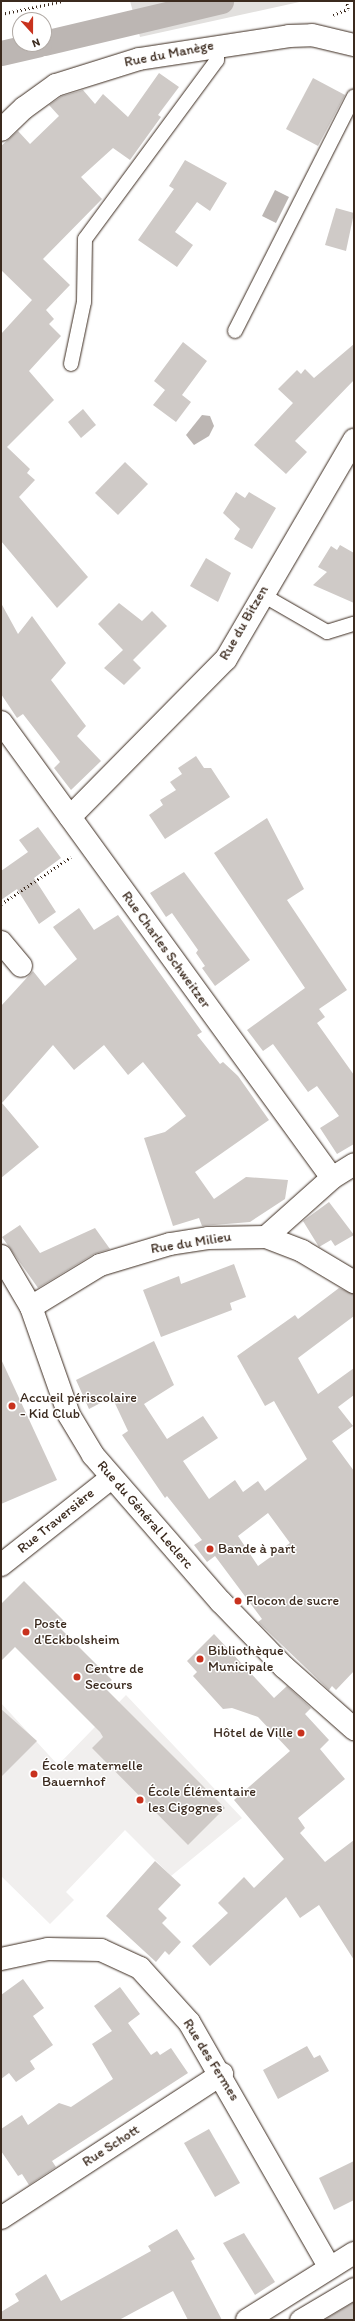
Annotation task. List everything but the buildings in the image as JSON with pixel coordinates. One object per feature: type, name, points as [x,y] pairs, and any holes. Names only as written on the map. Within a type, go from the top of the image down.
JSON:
[{"type":"street","name":"Rue du Manège","points":[[1,130],[29,103],[56,85],[139,59],[217,44],[312,35],[354,45]]},
{"type":"street","name":"Rue du Bitzen","points":[[70,817],[222,663],[261,594],[354,440]]},
{"type":"street","name":"Rue Charles Schweitzer","points":[[1,722],[332,1178]]},
{"type":"street","points":[[1,942],[22,966]]},
{"type":"street","points":[[266,1237],[332,1178],[354,1164]]},
{"type":"street","name":"Rue du Milieu","points":[[31,1307],[81,1275],[137,1252],[208,1238],[266,1237],[302,1251],[354,1282]]},
{"type":"street","name":"Rue du Général Leclerc","points":[[1,1256],[31,1307],[69,1415],[92,1455],[111,1478],[284,1667],[354,1729]]},
{"type":"street","name":"Rue Traversière","points":[[1,1565],[111,1478]]},
{"type":"street","name":"Rue des Fermes","points":[[1,1959],[48,1949],[101,1950],[140,1968],[189,2022],[222,2074],[329,2266]]},
{"type":"street","name":"Rue Schott","points":[[1,2218],[222,2074]]},
{"type":"street","points":[[247,2320],[329,2266],[352,2258]]},
{"type":"street","points":[[300,2320],[354,2288]]},
{"type":"lane","points":[[71,364],[84,302],[85,239],[217,60],[217,44]]},
{"type":"lane","points":[[235,331],[354,96]]},
{"type":"lane","points":[[261,594],[327,632],[354,624]]},
{"type":"path","points":[[1,14],[63,1]]},
{"type":"path","points":[[1,904],[89,844]]},
{"type":"shaded area","points":[[130,1],[304,1],[140,37]]},
{"type":"shaded area","points":[[275,190],[289,197],[276,223],[262,216]]},
{"type":"shaded area","points":[[202,415],[210,416],[214,426],[209,436],[194,445],[186,435]]},
{"type":"shaded area","name":"École Élémentaire les Cigognes","points":[[126,1695],[242,1818],[171,1876],[125,1830],[66,1892],[74,1900],[50,1924],[1,1876],[1,1703],[58,1765]]},
{"type":"waterway","points":[[52,41],[221,1]]},
{"type":"waterway","points":[[1,53],[12,50]]},
{"type":"place","name":"Accueil périscolaire - Kid Club","points":[[12,1406]]},
{"type":"place","name":"Bande à part","points":[[210,1549]]},
{"type":"place","name":"Flocon de sucre","points":[[238,1601]]},
{"type":"place","name":"Poste d'Eckbolsheim","points":[[26,1632]]},
{"type":"place","name":"Bibliothèque Municipale","points":[[200,1659]]},
{"type":"place","name":"Centre de Secours","points":[[77,1677]]},
{"type":"place","name":"Hôtel de Ville","points":[[301,1733]]},
{"type":"place","name":"École maternelle Bauernhof","points":[[34,1774]]},
{"type":"place","name":"École Élémentaire les Cigognes","points":[[140,1800]]}]
